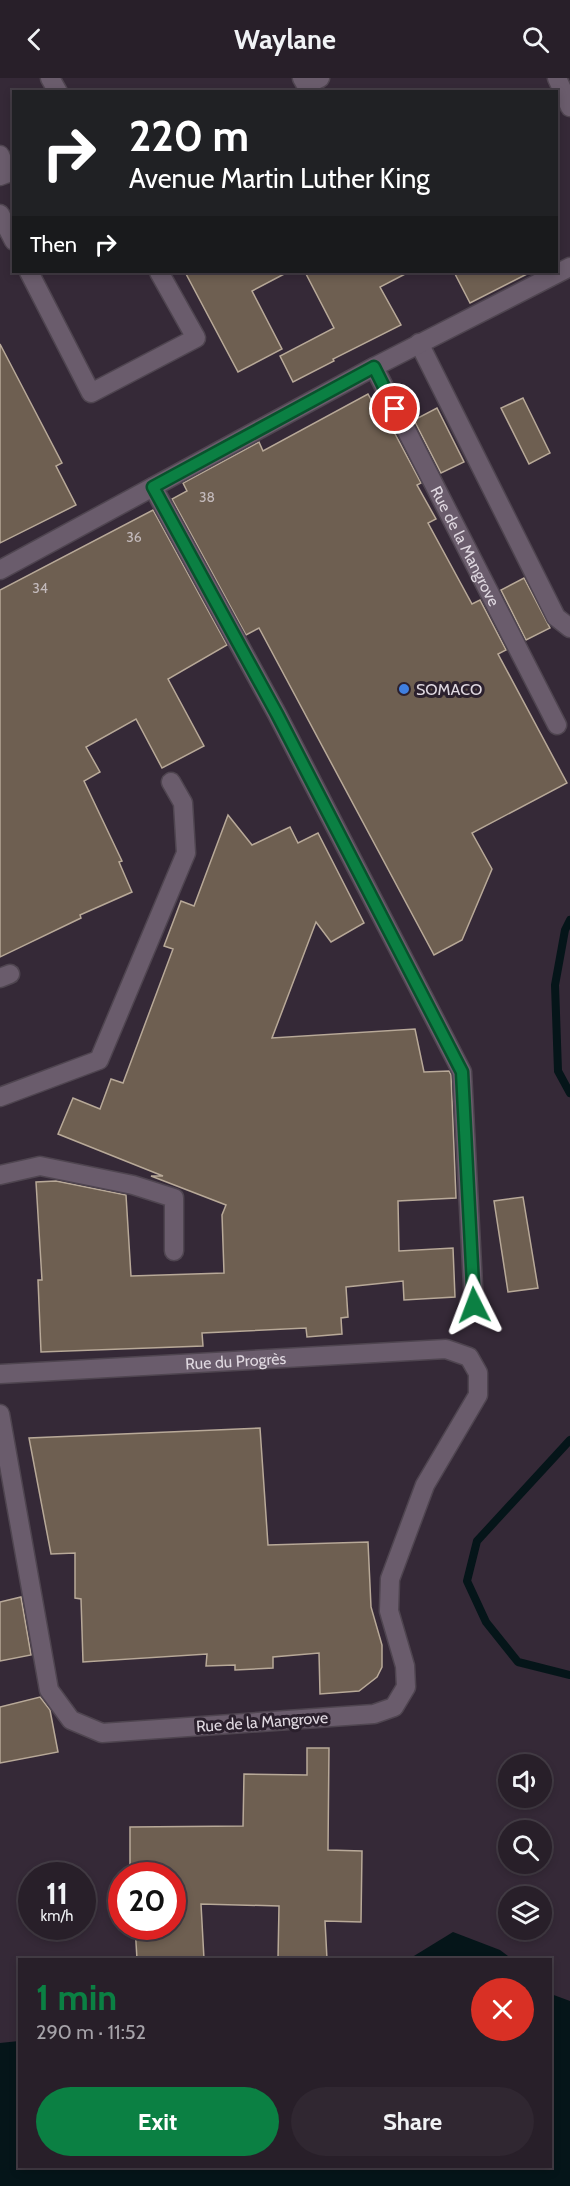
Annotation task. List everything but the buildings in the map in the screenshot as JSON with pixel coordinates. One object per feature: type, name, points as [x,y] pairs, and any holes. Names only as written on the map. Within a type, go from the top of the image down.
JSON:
[{"type":"street","points":[[302,78],[306,85],[320,78]]},
{"type":"street","points":[[557,78],[564,104]]},
{"type":"street","points":[[0,155],[8,172],[0,176]]},
{"type":"street","points":[[0,214],[12,237]]},
{"type":"street","points":[[0,570],[419,343],[570,267]]},
{"type":"street","points":[[30,273],[91,393],[196,339],[160,273]]},
{"type":"street","points":[[419,343],[556,617],[570,628]]},
{"type":"street","name":"Rue de la Mangrove","points":[[374,367],[557,725]]},
{"type":"street","points":[[153,487],[277,714],[462,1072],[474,1305]]},
{"type":"street","points":[[0,1097],[99,1060],[186,853],[183,803],[171,782]]},
{"type":"street","points":[[0,1175],[40,1166],[133,1185],[174,1198],[174,1251]]},
{"type":"street","name":"Rue du Progrès","points":[[0,1374],[446,1349],[469,1357]]},
{"type":"street","name":"Rue de la Mangrove","points":[[0,1414],[49,1690],[71,1720],[102,1733],[374,1714],[394,1707],[406,1687],[405,1666],[389,1611],[390,1579],[425,1485],[478,1395],[478,1373],[469,1357]]},
{"type":"shaded area","points":[[453,1932],[500,1950],[511,1958],[411,1958]]},
{"type":"shaded area","points":[[552,1994],[570,2001],[570,2186],[0,2186],[0,2043],[18,2041],[18,2168],[552,2168]]},
{"type":"waterway","points":[[570,920],[565,930],[555,985],[558,1071],[570,1093]]},
{"type":"waterway","points":[[570,1440],[477,1541],[467,1581],[486,1622],[518,1662],[570,1675]]},
{"type":"place","name":"SOMACO","points":[[404,689]]},
{"type":"route","points":[[395,409],[374,367],[153,487],[277,714],[462,1072],[474,1305]]}]
